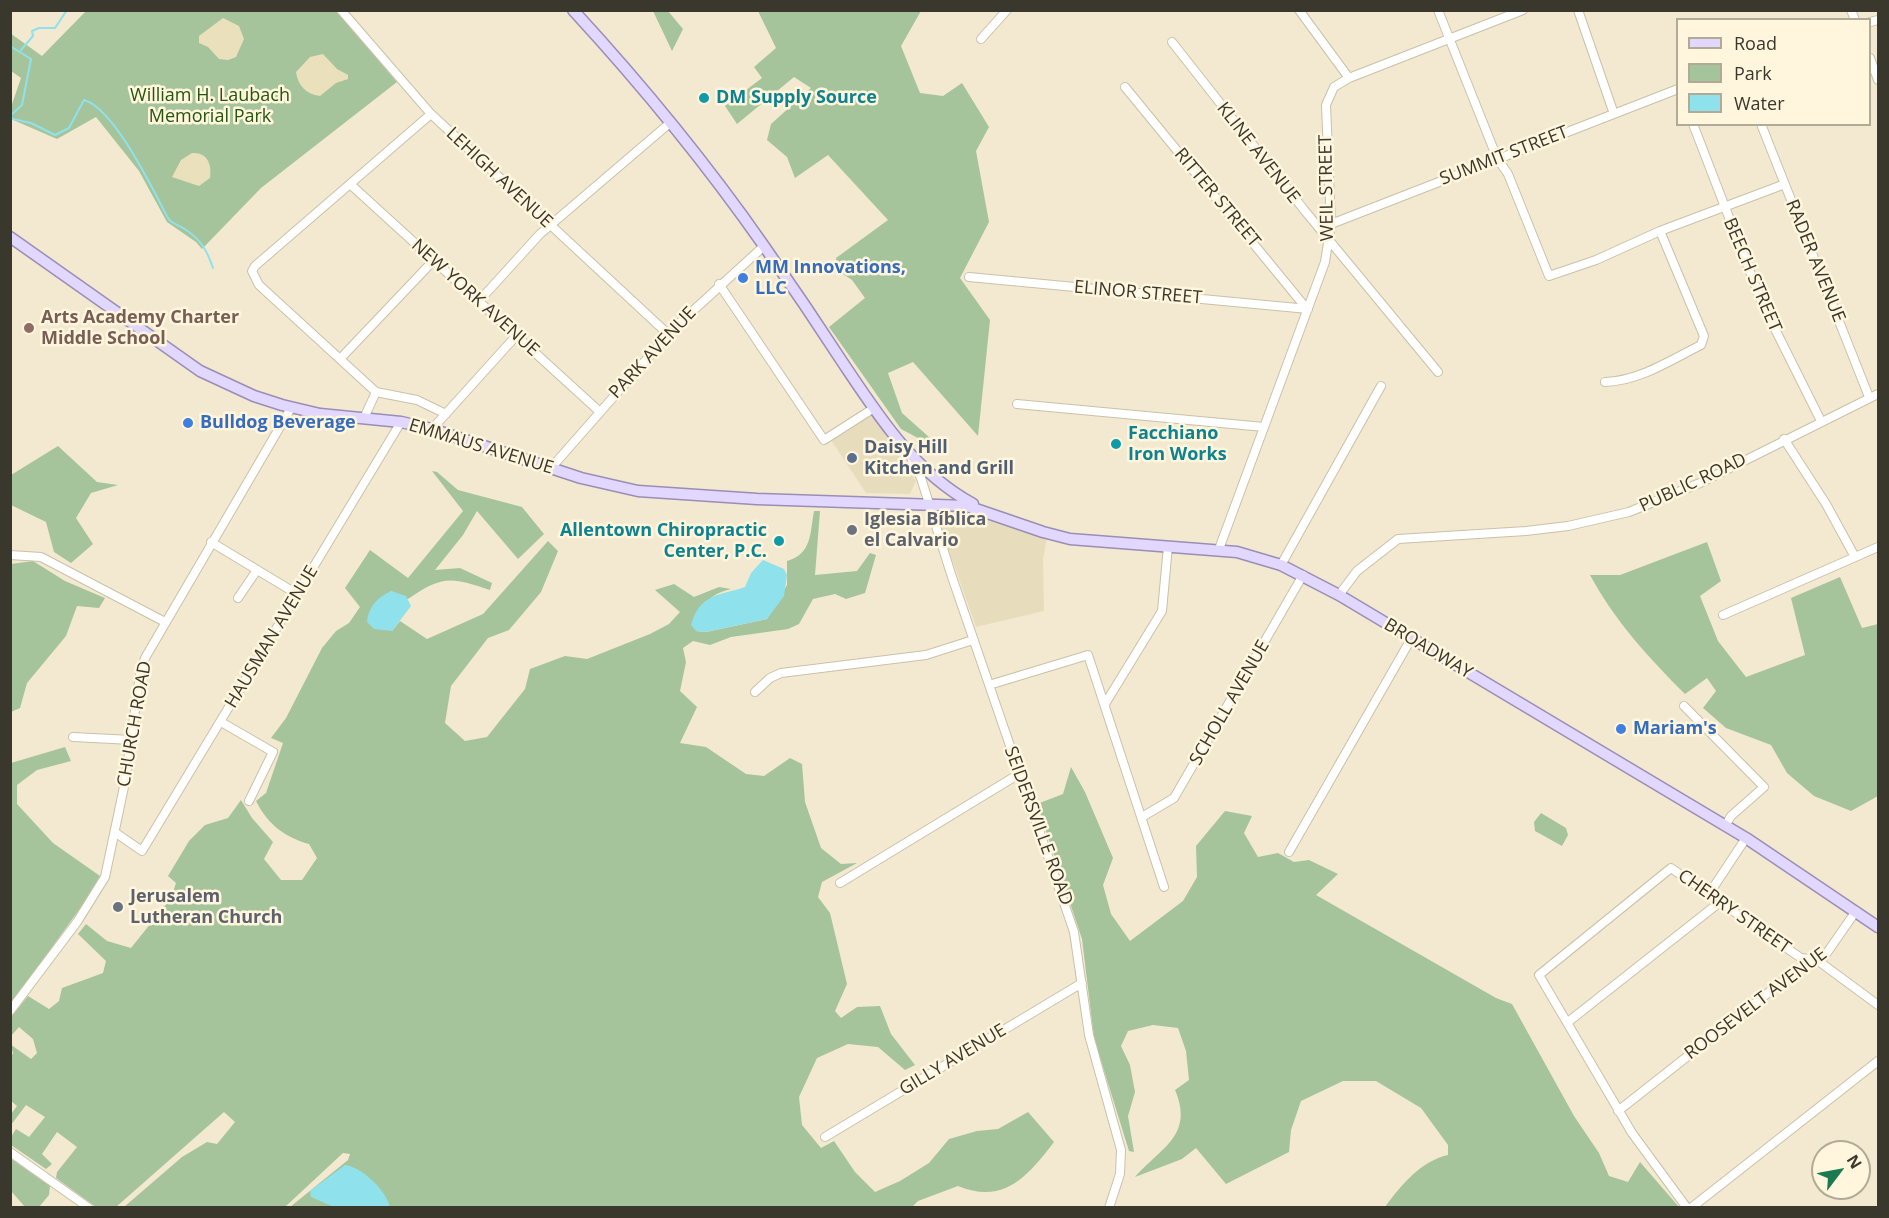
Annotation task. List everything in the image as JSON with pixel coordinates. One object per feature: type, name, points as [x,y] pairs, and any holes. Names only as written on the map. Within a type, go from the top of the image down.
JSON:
[{"type":"main road","points":[[573,10],[671,122],[764,246],[874,408],[908,453],[938,481],[987,511]]},
{"type":"main road","name":"EMMAUS AVENUE","points":[[10,237],[200,371],[254,396],[291,408],[401,422],[432,429],[609,486],[662,494],[928,505]]},
{"type":"main road","name":"BROADWAY","points":[[928,505],[967,506],[987,511],[1016,524],[1070,539],[1219,549],[1281,565],[1304,575],[1746,838],[1878,927]]},
{"type":"street","name":"LEHIGH AVENUE","points":[[341,10],[430,114],[668,334]]},
{"type":"street","points":[[981,39],[1007,10]]},
{"type":"street","points":[[1299,10],[1349,78]]},
{"type":"street","points":[[1438,10],[1497,158],[1508,174],[1549,276],[1596,260],[1660,231],[1785,184]]},
{"type":"street","name":"WEIL STREET","points":[[1219,549],[1325,262],[1330,224],[1326,105],[1334,87],[1349,78],[1523,10]]},
{"type":"street","points":[[1578,10],[1614,114]]},
{"type":"street","name":"KLINE AVENUE","points":[[1172,42],[1329,241],[1438,372]]},
{"type":"street","points":[[1871,62],[1878,80]]},
{"type":"street","name":"RITTER STREET","points":[[1125,87],[1308,309]]},
{"type":"street","name":"SUMMIT STREET","points":[[1330,224],[1676,89]]},
{"type":"street","points":[[430,114],[255,266],[252,273],[259,285],[376,392],[417,400],[446,414]]},
{"type":"street","points":[[479,301],[550,225],[671,122]]},
{"type":"street","name":"BEECH STREET","points":[[1694,126],[1762,303],[1821,421]]},
{"type":"street","name":"RADER AVENUE","points":[[1762,126],[1869,397]]},
{"type":"street","name":"NEW YORK AVENUE","points":[[350,184],[600,412]]},
{"type":"street","points":[[1605,382],[1619,382],[1650,370],[1701,345],[1704,336],[1660,231]]},
{"type":"street","name":"PARK AVENUE","points":[[551,468],[668,334],[719,284],[764,246]]},
{"type":"street","points":[[340,359],[434,260]]},
{"type":"street","name":"ELINOR STREET","points":[[969,276],[1308,309]]},
{"type":"street","points":[[719,284],[824,440],[874,408]]},
{"type":"street","points":[[432,429],[516,336]]},
{"type":"street","points":[[1281,565],[1381,386]]},
{"type":"street","points":[[364,418],[376,392]]},
{"type":"street","name":"PUBLIC ROAD","points":[[1339,596],[1350,579],[1370,559],[1405,537],[1526,531],[1568,526],[1629,512],[1700,483],[1878,394]]},
{"type":"street","points":[[1017,404],[1264,427]]},
{"type":"street","name":"CHURCH ROAD","points":[[10,1011],[102,884],[116,833],[132,740],[140,675],[150,648],[291,408]]},
{"type":"street","name":"HAUSMAN AVENUE","points":[[116,833],[142,851],[401,422]]},
{"type":"street","points":[[1784,439],[1826,504],[1855,557]]},
{"type":"street","name":"SEIDERSVILLE ROAD","points":[[908,453],[921,478],[928,505],[1019,774],[1066,904],[1080,962],[1089,1035],[1121,1150],[1120,1174],[1108,1208]]},
{"type":"street","points":[[211,542],[297,594]]},
{"type":"street","points":[[1105,704],[1162,611],[1168,546]]},
{"type":"street","points":[[1723,615],[1878,547]]},
{"type":"street","points":[[10,555],[41,557],[165,622]]},
{"type":"street","points":[[238,598],[257,570]]},
{"type":"street","name":"SCHOLL AVENUE","points":[[1142,817],[1174,798],[1304,575]]},
{"type":"street","points":[[1288,852],[1411,639]]},
{"type":"street","points":[[755,692],[770,678],[781,674],[926,655],[974,640]]},
{"type":"street","points":[[989,685],[1088,655],[1164,888]]},
{"type":"street","points":[[1684,706],[1764,787],[1731,816],[1725,826]]},
{"type":"street","points":[[221,722],[273,752],[249,801]]},
{"type":"street","points":[[74,737],[132,740]]},
{"type":"street","points":[[840,883],[1019,774]]},
{"type":"street","points":[[1709,894],[1746,838]]},
{"type":"street","name":"CHERRY STREET","points":[[1568,1022],[1539,975],[1671,868],[1801,958],[1817,960],[1878,1005]]},
{"type":"street","points":[[1720,902],[1568,1022],[1647,1157],[1689,1208],[1878,1061]]},
{"type":"street","name":"ROOSEVELT AVENUE","points":[[1618,1111],[1806,963],[1824,957],[1856,911]]},
{"type":"street","name":"GILLY AVENUE","points":[[825,1137],[1082,983]]},
{"type":"street","points":[[10,1152],[88,1208]]},
{"type":"shaded area","points":[[872,415],[916,481],[910,494],[866,493],[831,440]]},
{"type":"shaded area","points":[[945,510],[968,511],[1018,530],[1047,538],[1043,559],[1044,611],[976,627],[936,514]]},
{"type":"green space","name":"William H. Laubach Memorial Park","points":[[86,11],[336,11],[397,82],[261,188],[202,249],[196,242],[167,222],[139,171],[96,117],[57,139],[11,119],[11,107],[21,78],[11,71],[10,33],[42,56]]},
{"type":"green space","points":[[653,11],[668,11],[683,29],[672,51]]},
{"type":"green space","points":[[758,11],[921,11],[901,46],[920,93],[943,96],[962,83],[989,127],[976,151],[989,222],[960,278],[990,320],[978,436],[913,362],[888,373],[902,413],[948,454],[901,429],[829,327],[865,298],[852,280],[837,270],[836,258],[888,220],[828,155],[795,178],[787,157],[767,140],[771,124],[811,88],[794,77],[737,124],[725,106],[762,78],[754,67],[776,48]]},
{"type":"green space","points":[[58,446],[97,482],[118,485],[91,493],[76,518],[93,544],[71,563],[54,552],[46,522],[11,505],[11,475]]},
{"type":"green space","points":[[432,471],[437,472],[458,490],[522,507],[544,534],[518,559],[477,511],[463,535],[435,570],[460,568],[492,583],[490,590],[466,583],[448,581],[430,586],[408,599],[391,591],[392,631],[400,621],[427,639],[483,614],[548,541],[558,551],[541,592],[509,630],[488,638],[451,686],[445,723],[465,741],[487,737],[525,689],[530,669],[565,656],[587,659],[669,624],[680,612],[655,590],[674,584],[694,597],[719,587],[731,589],[715,595],[706,603],[696,631],[706,632],[767,619],[787,585],[787,561],[801,553],[808,542],[814,511],[820,511],[815,575],[857,571],[870,553],[876,555],[865,593],[846,599],[835,594],[813,599],[799,624],[788,629],[731,637],[710,645],[693,641],[683,648],[686,662],[680,691],[697,707],[680,743],[706,747],[746,774],[764,776],[790,758],[802,764],[805,802],[821,848],[841,864],[857,863],[822,882],[818,897],[830,913],[847,984],[835,1011],[841,1018],[857,1007],[880,1006],[891,1034],[915,1065],[905,1070],[878,1047],[848,1044],[817,1058],[799,1097],[802,1125],[821,1148],[834,1141],[855,1172],[875,1192],[900,1181],[929,1163],[949,1139],[977,1131],[998,1129],[1028,1112],[1054,1142],[1024,1176],[1014,1184],[989,1192],[974,1191],[958,1186],[918,1201],[912,1207],[290,1207],[348,1160],[350,1154],[343,1153],[285,1207],[124,1207],[182,1157],[207,1142],[217,1144],[235,1122],[224,1112],[116,1207],[96,1207],[56,1178],[57,1172],[77,1147],[57,1132],[42,1154],[52,1164],[46,1169],[11,1145],[11,1137],[16,1129],[29,1137],[45,1117],[26,1105],[11,1125],[11,1114],[17,1106],[11,1101],[11,1057],[13,1053],[10,1044],[31,1059],[37,1053],[33,1039],[19,1027],[11,1036],[11,1017],[28,996],[49,1009],[59,1001],[62,988],[103,973],[106,961],[78,934],[86,924],[107,941],[131,948],[171,898],[176,883],[168,876],[189,841],[205,825],[228,818],[241,800],[252,818],[273,842],[264,859],[281,880],[302,880],[317,858],[309,844],[292,838],[278,829],[266,817],[256,801],[266,793],[283,743],[271,738],[286,718],[322,648],[336,631],[349,623],[360,607],[345,588],[370,550],[408,578],[463,511]]},
{"type":"green space","points":[[1707,542],[1721,581],[1700,596],[1718,641],[1746,677],[1805,655],[1791,598],[1840,577],[1862,628],[1878,624],[1878,796],[1851,811],[1814,796],[1787,773],[1771,745],[1726,728],[1703,708],[1716,691],[1707,678],[1685,694],[1633,638],[1599,592],[1590,575],[1620,575]]},
{"type":"green space","points":[[33,561],[65,581],[105,598],[99,608],[77,606],[66,636],[27,683],[20,708],[11,712],[11,564]]},
{"type":"green space","points":[[65,747],[71,761],[37,770],[17,785],[17,804],[53,843],[100,876],[99,882],[11,1004],[11,763]]},
{"type":"green space","points":[[1071,767],[1085,792],[1113,858],[1103,885],[1111,914],[1130,941],[1183,901],[1197,877],[1196,846],[1225,811],[1252,816],[1244,833],[1258,857],[1278,853],[1294,862],[1309,860],[1338,874],[1316,895],[1496,998],[1512,1004],[1574,1116],[1599,1153],[1609,1176],[1628,1182],[1640,1162],[1679,1207],[1385,1207],[1405,1182],[1420,1168],[1448,1155],[1448,1145],[1421,1108],[1376,1081],[1343,1081],[1301,1101],[1291,1130],[1289,1152],[1226,1184],[1196,1148],[1182,1159],[1135,1177],[1165,1148],[1178,1129],[1181,1118],[1180,1105],[1175,1090],[1189,1080],[1186,1051],[1178,1028],[1153,1025],[1128,1031],[1121,1046],[1130,1065],[1135,1092],[1128,1116],[1134,1152],[1129,1151],[1094,1038],[1082,939],[1037,804],[1063,794]]},
{"type":"green space","points":[[1541,813],[1566,828],[1568,835],[1562,846],[1535,831],[1534,822]]},
{"type":"green space","points":[[10,1158],[50,1186],[49,1195],[39,1207],[25,1207],[11,1191]]},
{"type":"sand","points":[[223,18],[239,26],[244,39],[236,57],[228,60],[219,59],[208,47],[199,43],[199,36]]},
{"type":"sand","points":[[323,54],[337,69],[348,75],[348,79],[336,83],[320,96],[304,88],[296,72],[310,57]]},
{"type":"sand","points":[[192,153],[205,157],[210,168],[210,178],[199,186],[172,177],[181,160]]},
{"type":"water","points":[[763,560],[784,569],[787,575],[784,596],[767,619],[706,632],[696,631],[691,625],[705,601],[745,587],[751,573]]},
{"type":"water","points":[[391,591],[406,596],[411,606],[392,631],[374,629],[367,622],[369,612],[378,599]]},
{"type":"water","points":[[345,1165],[359,1170],[372,1180],[388,1200],[390,1207],[334,1207],[311,1197],[310,1191]]},
{"type":"waterway","points":[[21,50],[33,36],[32,31],[39,28],[55,28],[67,10]]},
{"type":"waterway","points":[[10,46],[31,59],[22,105],[10,116]]},
{"type":"waterway","points":[[10,116],[55,135],[69,128],[84,100],[96,107],[108,118],[132,152],[168,218],[198,240],[213,268]]},
{"type":"place","name":"DM Supply Source","points":[[704,98]]},
{"type":"place","name":"MM Innovations, LLC","points":[[743,278]]},
{"type":"place","name":"Arts Academy Charter Middle School","points":[[29,328]]},
{"type":"place","name":"Bulldog Beverage","points":[[188,423]]},
{"type":"place","name":"Facchiano Iron Works","points":[[1116,444]]},
{"type":"place","name":"Daisy Hill Kitchen and Grill","points":[[852,458]]},
{"type":"place","name":"Iglesia Bíblica el Calvario","points":[[852,530]]},
{"type":"place","name":"Allentown Chiropractic Center, P.C.","points":[[779,541]]},
{"type":"place","name":"Mariam's","points":[[1621,729]]},
{"type":"place","name":"Jerusalem Lutheran Church","points":[[118,907]]}]
